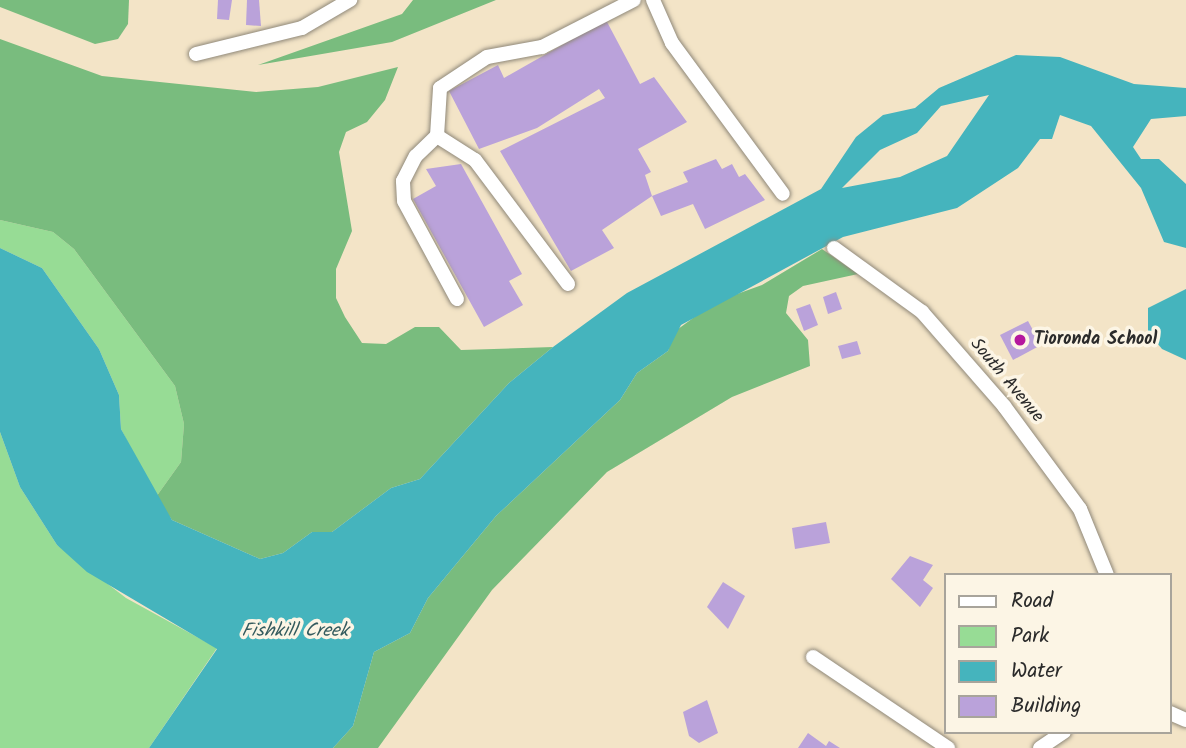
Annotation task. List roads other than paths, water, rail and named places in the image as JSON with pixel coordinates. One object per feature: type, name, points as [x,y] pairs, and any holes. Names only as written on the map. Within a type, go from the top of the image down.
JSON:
[{"type":"street","points":[[196,54],[302,28],[350,0]]},
{"type":"street","points":[[457,299],[404,201],[403,181],[416,156],[437,136],[440,88],[463,70],[487,57],[542,47],[634,0]]},
{"type":"street","points":[[653,0],[687,64],[783,194]]},
{"type":"street","points":[[437,136],[475,160],[568,284]]},
{"type":"street","name":"South Avenue","points":[[834,247],[922,312],[1003,406],[1080,509],[1106,573]]},
{"type":"street","points":[[813,657],[948,748]]},
{"type":"street","points":[[1040,748],[1061,734]]},
{"type":"water","name":"Fishkill Creek","points":[[1016,55],[1060,57],[1134,84],[1186,88],[1186,116],[1151,119],[1133,147],[1141,159],[1159,159],[1186,184],[1186,248],[1164,242],[1141,188],[1091,126],[1060,115],[1052,139],[1040,139],[1018,168],[957,208],[843,237],[681,325],[668,351],[637,373],[620,400],[496,516],[428,598],[410,633],[374,652],[353,726],[333,748],[149,748],[217,649],[87,572],[57,545],[20,487],[0,432],[0,248],[42,268],[99,349],[119,395],[121,429],[172,520],[260,559],[283,553],[312,532],[332,532],[391,488],[420,479],[509,383],[553,347],[627,293],[821,189],[856,137],[883,115],[915,108],[939,88]],"holes":[[[989,95],[947,156],[900,177],[842,188],[880,150],[917,133],[941,106]]]},
{"type":"water","points":[[1186,289],[1186,360],[1162,349],[1148,332],[1148,308]]},
{"type":"place","name":"Tioronda School","points":[[1020,340]]}]
